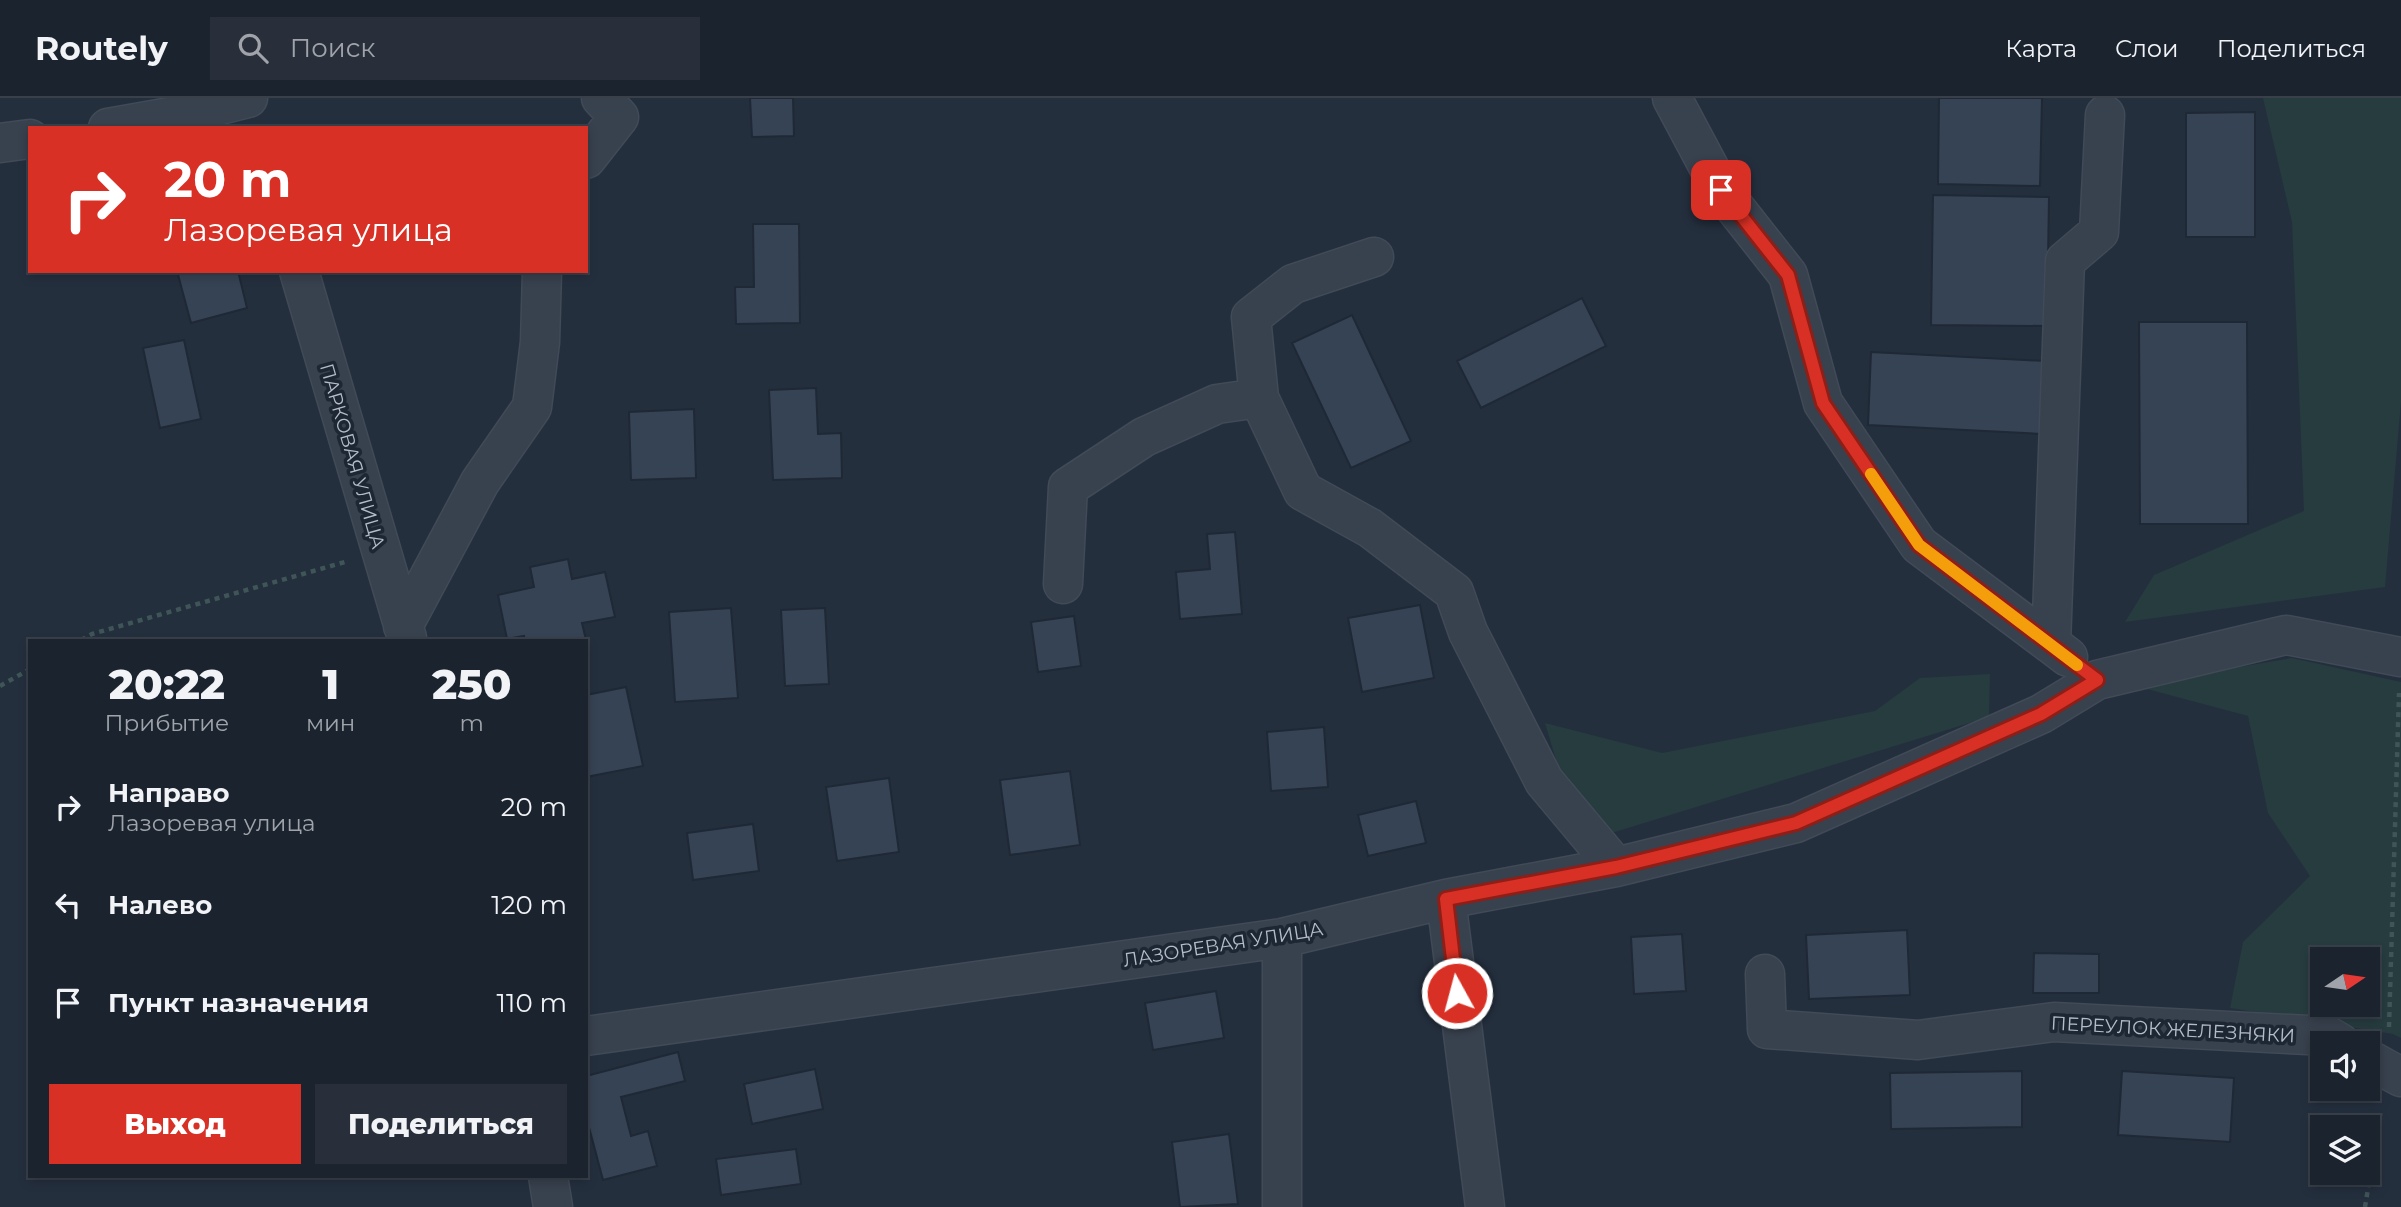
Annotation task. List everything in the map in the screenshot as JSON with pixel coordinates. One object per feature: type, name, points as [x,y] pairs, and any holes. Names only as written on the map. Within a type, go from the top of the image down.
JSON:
[{"type":"street","points":[[118,126],[181,115],[248,98],[257,126]]},
{"type":"street","points":[[588,156],[619,117],[601,98]]},
{"type":"street","points":[[1672,98],[1721,190],[1788,275],[1823,403],[1919,545],[2097,680]]},
{"type":"street","points":[[2051,644],[2065,261],[2099,232],[2105,115]]},
{"type":"street","points":[[0,143],[28,139]]},
{"type":"street","points":[[1374,257],[1293,284],[1251,317],[1259,398],[1303,491],[1370,528],[1454,592],[1468,632],[1544,781],[1616,867]]},
{"type":"street","name":"ПАРКОВАЯ УЛИЦА","points":[[300,273],[405,633]]},
{"type":"street","points":[[405,633],[480,482],[532,407],[540,342],[542,273]]},
{"type":"street","points":[[1063,584],[1068,487],[1144,437],[1217,404],[1259,398]]},
{"type":"street","name":"ЛАЗОРЕВАЯ УЛИЦА","points":[[588,1036],[1282,938],[1446,899],[1616,867],[1796,823],[2041,714],[2097,680],[2286,635],[2401,657]]},
{"type":"street","points":[[1446,899],[1485,1207]]},
{"type":"street","points":[[1282,938],[1282,1207]]},
{"type":"street","name":"ПЕРЕУЛОК ЖЕЛЕЗНЯКИ","points":[[1765,974],[1767,1029],[1918,1040],[2054,1022],[2310,1035]]},
{"type":"street","points":[[548,1178],[553,1207]]},
{"type":"path","points":[[82,639],[381,552]]},
{"type":"path","points":[[2365,1207],[2385,1069],[2401,657]]},
{"type":"path","points":[[0,685],[28,670]]},
{"type":"green space","points":[[2263,98],[2401,98],[2401,402],[2385,587],[2125,622],[2154,575],[2304,511],[2292,222]]},
{"type":"green space","points":[[2292,658],[2401,682],[2401,1038],[2380,1031],[2230,1008],[2243,942],[2310,876],[2268,813],[2248,716],[2147,689],[2215,671]]},
{"type":"green space","points":[[1990,674],[1989,717],[1605,835],[1563,783],[1545,723],[1662,753],[1875,711],[1920,678]]},
{"type":"building","points":[[750,98],[793,98],[794,136],[752,137]]},
{"type":"building","points":[[1939,98],[2042,98],[2040,186],[1938,184]]},
{"type":"building","points":[[2255,112],[2255,237],[2186,237],[2186,113]]},
{"type":"building","points":[[1933,195],[2049,197],[2047,326],[1931,325]]},
{"type":"building","points":[[753,224],[799,224],[800,323],[736,324],[735,287],[754,287]]},
{"type":"building","points":[[178,273],[238,273],[247,308],[191,323]]},
{"type":"building","points":[[1582,298],[1606,346],[1481,408],[1457,361]]},
{"type":"building","points":[[1352,315],[1411,441],[1351,468],[1292,343]]},
{"type":"building","points":[[2139,322],[2247,322],[2248,524],[2140,524]]},
{"type":"building","points":[[184,340],[201,419],[160,428],[143,348]]},
{"type":"building","points":[[1871,352],[2046,361],[2042,434],[1868,425]]},
{"type":"building","points":[[816,388],[818,434],[841,433],[842,478],[773,480],[769,390]]},
{"type":"building","points":[[694,409],[696,478],[631,480],[629,412]]},
{"type":"building","points":[[1235,532],[1242,614],[1180,619],[1176,572],[1210,569],[1207,534]]},
{"type":"building","points":[[568,559],[572,579],[605,572],[615,617],[582,623],[586,639],[525,639],[524,636],[507,639],[498,595],[534,587],[530,567]]},
{"type":"building","points":[[1420,605],[1434,678],[1362,692],[1348,618]]},
{"type":"building","points":[[731,608],[738,698],[675,702],[669,612]]},
{"type":"building","points":[[825,608],[829,684],[785,686],[781,610]]},
{"type":"building","points":[[1074,616],[1081,666],[1038,672],[1031,622]]},
{"type":"building","points":[[626,687],[643,766],[588,777],[588,695]]},
{"type":"building","points":[[1324,727],[1328,787],[1271,791],[1267,732]]},
{"type":"building","points":[[1070,771],[1080,845],[1010,855],[1000,780]]},
{"type":"building","points":[[889,778],[899,852],[837,861],[826,787]]},
{"type":"building","points":[[1416,801],[1426,843],[1368,856],[1358,815]]},
{"type":"building","points":[[753,824],[759,871],[693,880],[687,833]]},
{"type":"building","points":[[1907,930],[1910,995],[1809,999],[1806,935]]},
{"type":"building","points":[[1682,934],[1686,991],[1634,994],[1631,937]]},
{"type":"building","points":[[2034,953],[2099,954],[2099,993],[2033,993]]},
{"type":"building","points":[[1216,991],[1224,1038],[1153,1050],[1145,1003]]},
{"type":"building","points":[[678,1052],[685,1081],[621,1097],[631,1136],[648,1131],[657,1166],[603,1180],[588,1124],[588,1075]]},
{"type":"building","points":[[815,1069],[823,1109],[752,1124],[744,1084]]},
{"type":"building","points":[[2022,1071],[2022,1127],[1891,1129],[1890,1073]]},
{"type":"building","points":[[2122,1071],[2234,1078],[2230,1142],[2118,1135]]},
{"type":"building","points":[[1229,1134],[1238,1204],[1180,1207],[1172,1142]]},
{"type":"building","points":[[796,1149],[801,1184],[721,1195],[716,1159]]},
{"type":"slow traffic","points":[[1871,474],[1919,545],[2077,665]]},
{"type":"route","points":[[1457,993],[1446,899],[1616,867],[1796,823],[2041,714],[2097,680],[1919,545],[1823,403],[1788,275],[1721,190]]}]
